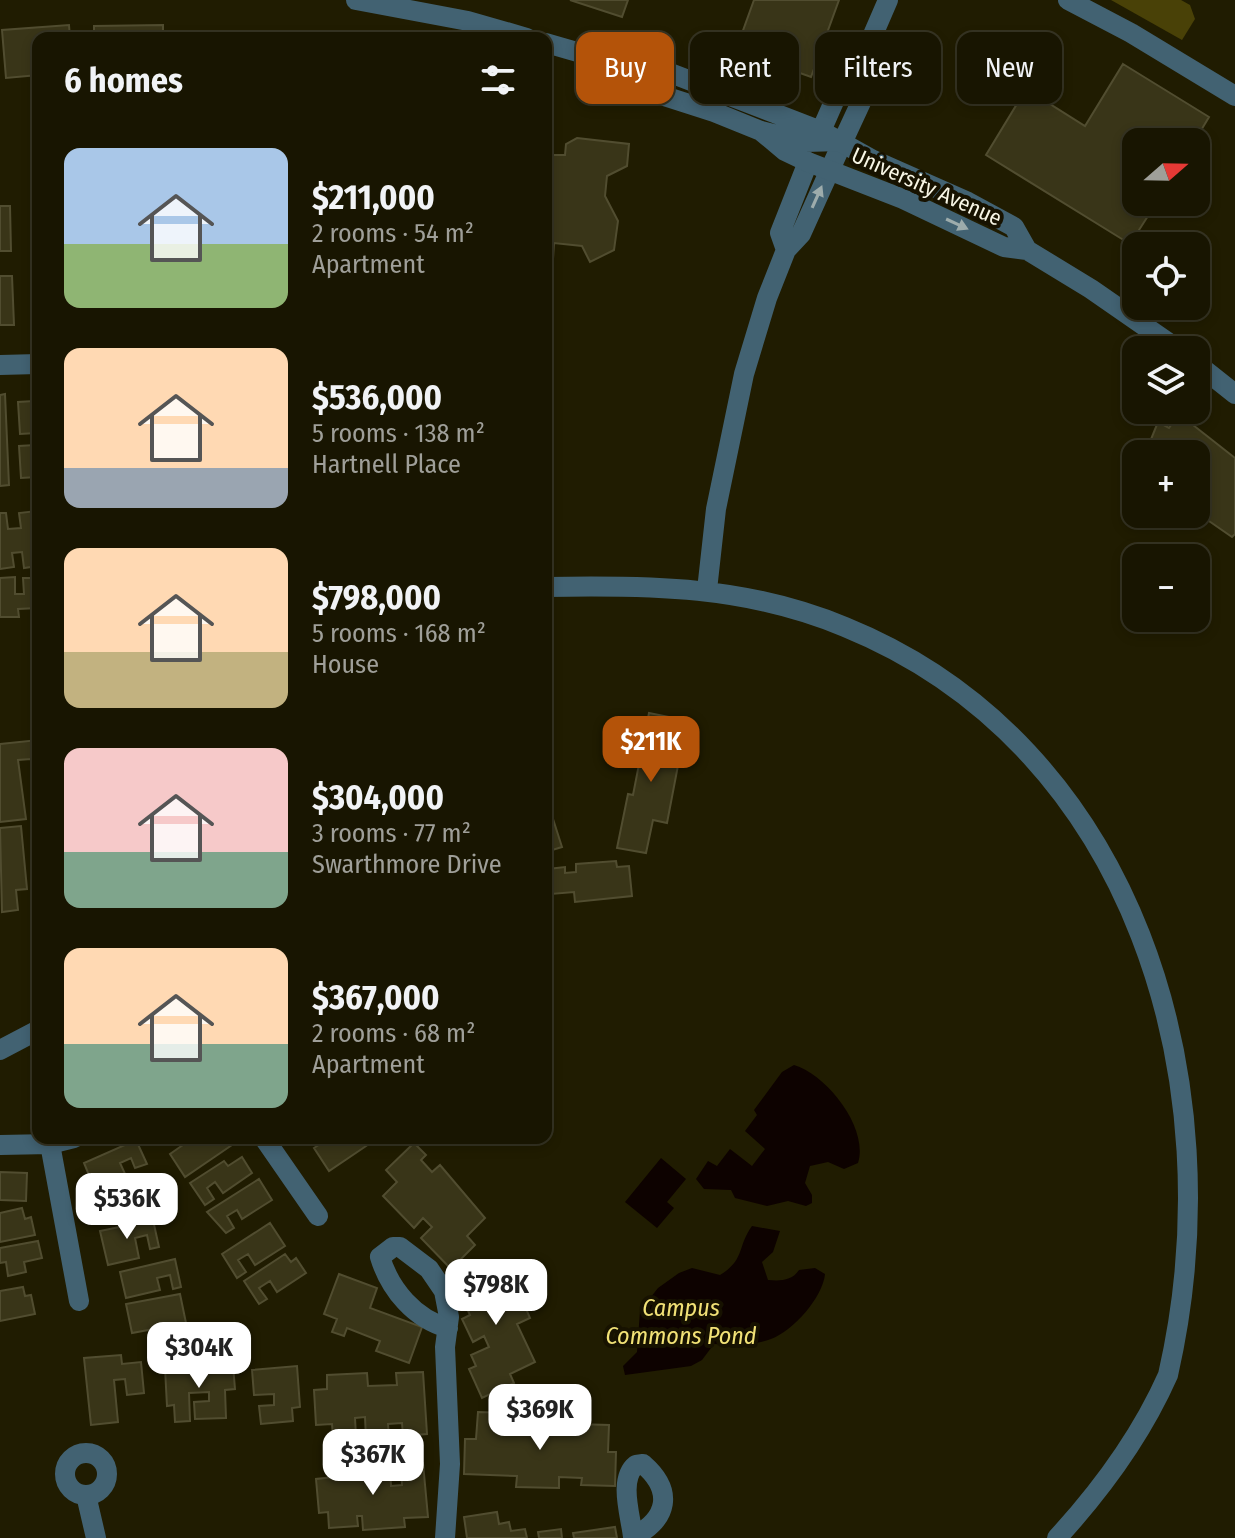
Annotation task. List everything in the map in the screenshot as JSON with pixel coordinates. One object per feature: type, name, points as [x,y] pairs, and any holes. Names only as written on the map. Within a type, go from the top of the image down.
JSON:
[{"type":"street","points":[[356,0],[468,21],[506,32]]},
{"type":"street","points":[[874,32],[888,0]]},
{"type":"street","points":[[1068,0],[1131,33],[1235,96]]},
{"type":"street","name":"University Avenue","points":[[552,45],[576,52]]},
{"type":"street","name":"University Avenue","points":[[674,74],[821,131],[873,160],[968,202],[1014,227],[1027,250]]},
{"type":"street","name":"University Avenue","points":[[674,99],[761,131],[805,142],[843,141]]},
{"type":"street","points":[[821,131],[833,104]]},
{"type":"street","points":[[707,590],[716,509],[730,431],[763,309],[786,250],[801,234],[860,104]]},
{"type":"street","name":"University Avenue","points":[[761,131],[785,151],[808,162],[903,199],[1004,247],[1027,250],[1159,336]]},
{"type":"street","name":"University Avenue","points":[[808,162],[843,141]]},
{"type":"street","points":[[786,250],[780,233],[808,162]]},
{"type":"street","points":[[0,365],[32,364]]},
{"type":"street","points":[[1210,374],[1235,394]]},
{"type":"street","points":[[552,587],[626,585],[707,590],[768,602],[846,627],[901,653],[971,696],[1003,721],[1076,793],[1137,883]]},
{"type":"street","points":[[0,1050],[32,1033]]},
{"type":"street","points":[[0,1145],[50,1144],[79,1301]]},
{"type":"street","points":[[268,1144],[318,1216]]},
{"type":"street","points":[[1057,1538],[1091,1501],[1153,1407],[1188,1321],[1206,1244]]},
{"type":"street","points":[[445,1538],[450,1464],[445,1347],[448,1328]]},
{"type":"street","points":[[86,1495],[96,1538]]},
{"type":"shaded area","points":[[1111,0],[1181,0],[1190,5],[1195,19],[1182,40]]},
{"type":"water","points":[[794,1065],[819,1080],[842,1105],[857,1134],[860,1149],[858,1163],[844,1169],[828,1162],[810,1166],[805,1183],[812,1195],[812,1203],[806,1206],[788,1201],[767,1206],[735,1198],[731,1190],[704,1189],[696,1179],[708,1161],[717,1166],[730,1149],[752,1166],[765,1149],[745,1131],[757,1115],[754,1110],[782,1072]]},
{"type":"water","points":[[661,1158],[686,1179],[667,1202],[674,1208],[657,1228],[625,1202]]},
{"type":"water","name":"Campus Commons Pond","points":[[752,1226],[780,1231],[773,1252],[762,1262],[768,1280],[785,1280],[799,1270],[815,1268],[825,1274],[819,1293],[806,1312],[788,1329],[771,1339],[750,1344],[714,1344],[702,1360],[691,1366],[625,1375],[623,1366],[637,1352],[640,1311],[658,1288],[692,1268],[720,1275],[737,1258]]},
{"type":"building","points":[[570,0],[628,0],[622,17]]},
{"type":"building","points":[[754,0],[839,0],[827,32],[815,32],[815,66],[811,77],[799,73],[799,32],[742,32]]},
{"type":"building","points":[[69,25],[70,32],[32,32],[32,76],[6,78],[2,30]]},
{"type":"building","points":[[163,25],[163,32],[94,32],[94,26]]},
{"type":"building","points":[[1123,64],[1209,117],[1202,128],[1122,128],[1122,216],[1148,216],[1138,232],[1122,232],[1122,239],[986,155],[1017,104],[1050,104],[1085,126]]},
{"type":"building","points":[[577,138],[629,144],[627,166],[607,176],[605,196],[618,221],[614,250],[590,262],[582,246],[554,243],[552,259],[552,155],[565,155],[566,144]]},
{"type":"building","points":[[0,206],[10,206],[11,251],[0,251]]},
{"type":"building","points":[[0,276],[12,276],[14,325],[0,325]]},
{"type":"building","points":[[5,394],[9,485],[0,486],[0,395]]},
{"type":"building","points":[[32,401],[32,433],[20,434],[18,402]]},
{"type":"building","points":[[1157,424],[1169,428],[1172,424],[1192,424],[1235,458],[1235,534],[1232,537],[1210,522],[1210,440],[1151,440]]},
{"type":"building","points":[[32,445],[32,477],[21,478],[19,446]]},
{"type":"building","points":[[32,511],[32,567],[24,568],[22,552],[12,553],[14,567],[0,569],[0,513],[6,513],[8,529],[21,528],[19,513]]},
{"type":"building","points":[[15,577],[15,594],[24,594],[23,578],[32,578],[32,608],[18,609],[19,617],[0,617],[0,578]]},
{"type":"building","points":[[649,713],[679,719],[672,754],[680,755],[667,823],[653,820],[646,853],[617,848],[628,794],[633,795]]},
{"type":"building","points":[[32,741],[32,768],[31,759],[18,760],[26,819],[0,822],[0,744]]},
{"type":"building","points":[[552,816],[562,847],[552,850]]},
{"type":"building","points":[[21,826],[27,889],[16,890],[18,910],[2,912],[0,828]]},
{"type":"building","points":[[616,861],[617,867],[629,866],[632,896],[575,902],[574,892],[552,894],[552,869],[565,867],[565,873],[576,872],[576,864]]},
{"type":"building","points":[[127,1144],[138,1144],[147,1164],[135,1168],[131,1158],[120,1163],[126,1176],[95,1190],[84,1163]]},
{"type":"building","points":[[184,1144],[232,1145],[185,1177],[170,1154]]},
{"type":"building","points":[[320,1144],[369,1144],[329,1171],[314,1148]]},
{"type":"building","points":[[415,1144],[426,1155],[421,1160],[432,1172],[440,1165],[485,1218],[467,1236],[475,1245],[451,1269],[421,1238],[432,1227],[423,1218],[414,1228],[383,1196],[397,1182],[386,1170]]},
{"type":"building","points":[[242,1157],[252,1173],[223,1193],[215,1182],[207,1188],[214,1199],[205,1205],[190,1183],[224,1161],[228,1166]]},
{"type":"building","points":[[0,1172],[27,1173],[26,1201],[0,1200]]},
{"type":"building","points":[[259,1179],[272,1200],[242,1219],[237,1210],[227,1216],[234,1228],[226,1233],[207,1212]]},
{"type":"building","points":[[149,1185],[154,1214],[98,1223],[95,1206],[111,1203],[109,1192]]},
{"type":"building","points":[[22,1208],[25,1219],[31,1217],[35,1235],[0,1242],[0,1213]]},
{"type":"building","points":[[153,1220],[159,1247],[150,1249],[147,1235],[135,1238],[139,1258],[108,1265],[100,1231]]},
{"type":"building","points":[[270,1223],[285,1246],[255,1265],[248,1254],[238,1260],[246,1272],[237,1278],[222,1254]]},
{"type":"building","points":[[38,1241],[42,1258],[24,1262],[26,1272],[8,1276],[6,1262],[0,1263],[0,1248]]},
{"type":"building","points":[[285,1254],[291,1262],[296,1258],[306,1273],[277,1292],[270,1281],[259,1288],[267,1299],[259,1304],[244,1281]]},
{"type":"building","points":[[175,1259],[181,1287],[173,1289],[170,1275],[157,1278],[160,1290],[126,1298],[120,1272]]},
{"type":"building","points":[[513,1265],[527,1295],[521,1297],[530,1318],[517,1324],[535,1362],[510,1374],[514,1383],[482,1398],[469,1369],[476,1366],[471,1355],[489,1347],[484,1336],[473,1342],[462,1319],[470,1315],[455,1282],[486,1267],[490,1276]]},
{"type":"building","points":[[339,1274],[377,1288],[370,1308],[422,1327],[409,1363],[376,1351],[380,1341],[347,1328],[344,1336],[332,1332],[337,1319],[324,1314]]},
{"type":"building","points":[[23,1287],[25,1296],[31,1295],[35,1314],[0,1321],[0,1291]]},
{"type":"building","points":[[180,1294],[186,1323],[132,1333],[126,1304]]},
{"type":"building","points":[[121,1355],[122,1364],[141,1362],[144,1393],[127,1395],[125,1379],[114,1380],[118,1422],[91,1425],[84,1358]]},
{"type":"building","points":[[233,1365],[235,1389],[225,1390],[226,1418],[195,1419],[194,1402],[209,1401],[209,1392],[189,1393],[190,1421],[175,1422],[174,1405],[167,1406],[165,1368]]},
{"type":"building","points":[[297,1366],[300,1407],[292,1408],[293,1421],[261,1424],[259,1406],[274,1405],[274,1394],[254,1395],[252,1370]]},
{"type":"building","points":[[423,1372],[427,1434],[403,1436],[402,1423],[388,1424],[389,1437],[366,1439],[365,1417],[355,1418],[356,1436],[333,1437],[332,1424],[316,1425],[314,1390],[327,1389],[327,1375],[367,1373],[368,1386],[397,1385],[396,1373]]},
{"type":"building","points":[[478,1412],[512,1413],[512,1422],[524,1423],[524,1434],[540,1434],[541,1423],[609,1425],[608,1452],[616,1452],[615,1486],[581,1485],[582,1478],[559,1477],[559,1488],[516,1487],[517,1476],[464,1474],[465,1439],[476,1439]]},
{"type":"building","points":[[423,1463],[428,1517],[404,1518],[405,1527],[363,1530],[362,1516],[357,1516],[358,1526],[329,1528],[328,1512],[319,1513],[316,1479],[334,1477],[333,1466],[355,1465],[357,1480],[368,1479],[368,1468],[390,1466],[391,1486],[402,1485],[401,1465]]},
{"type":"building","points":[[497,1512],[499,1524],[509,1522],[511,1531],[525,1529],[527,1538],[467,1538],[464,1517]]},
{"type":"building","points":[[615,1527],[617,1538],[574,1538],[573,1533]]},
{"type":"building","points":[[561,1529],[562,1538],[539,1538],[538,1532]]}]
